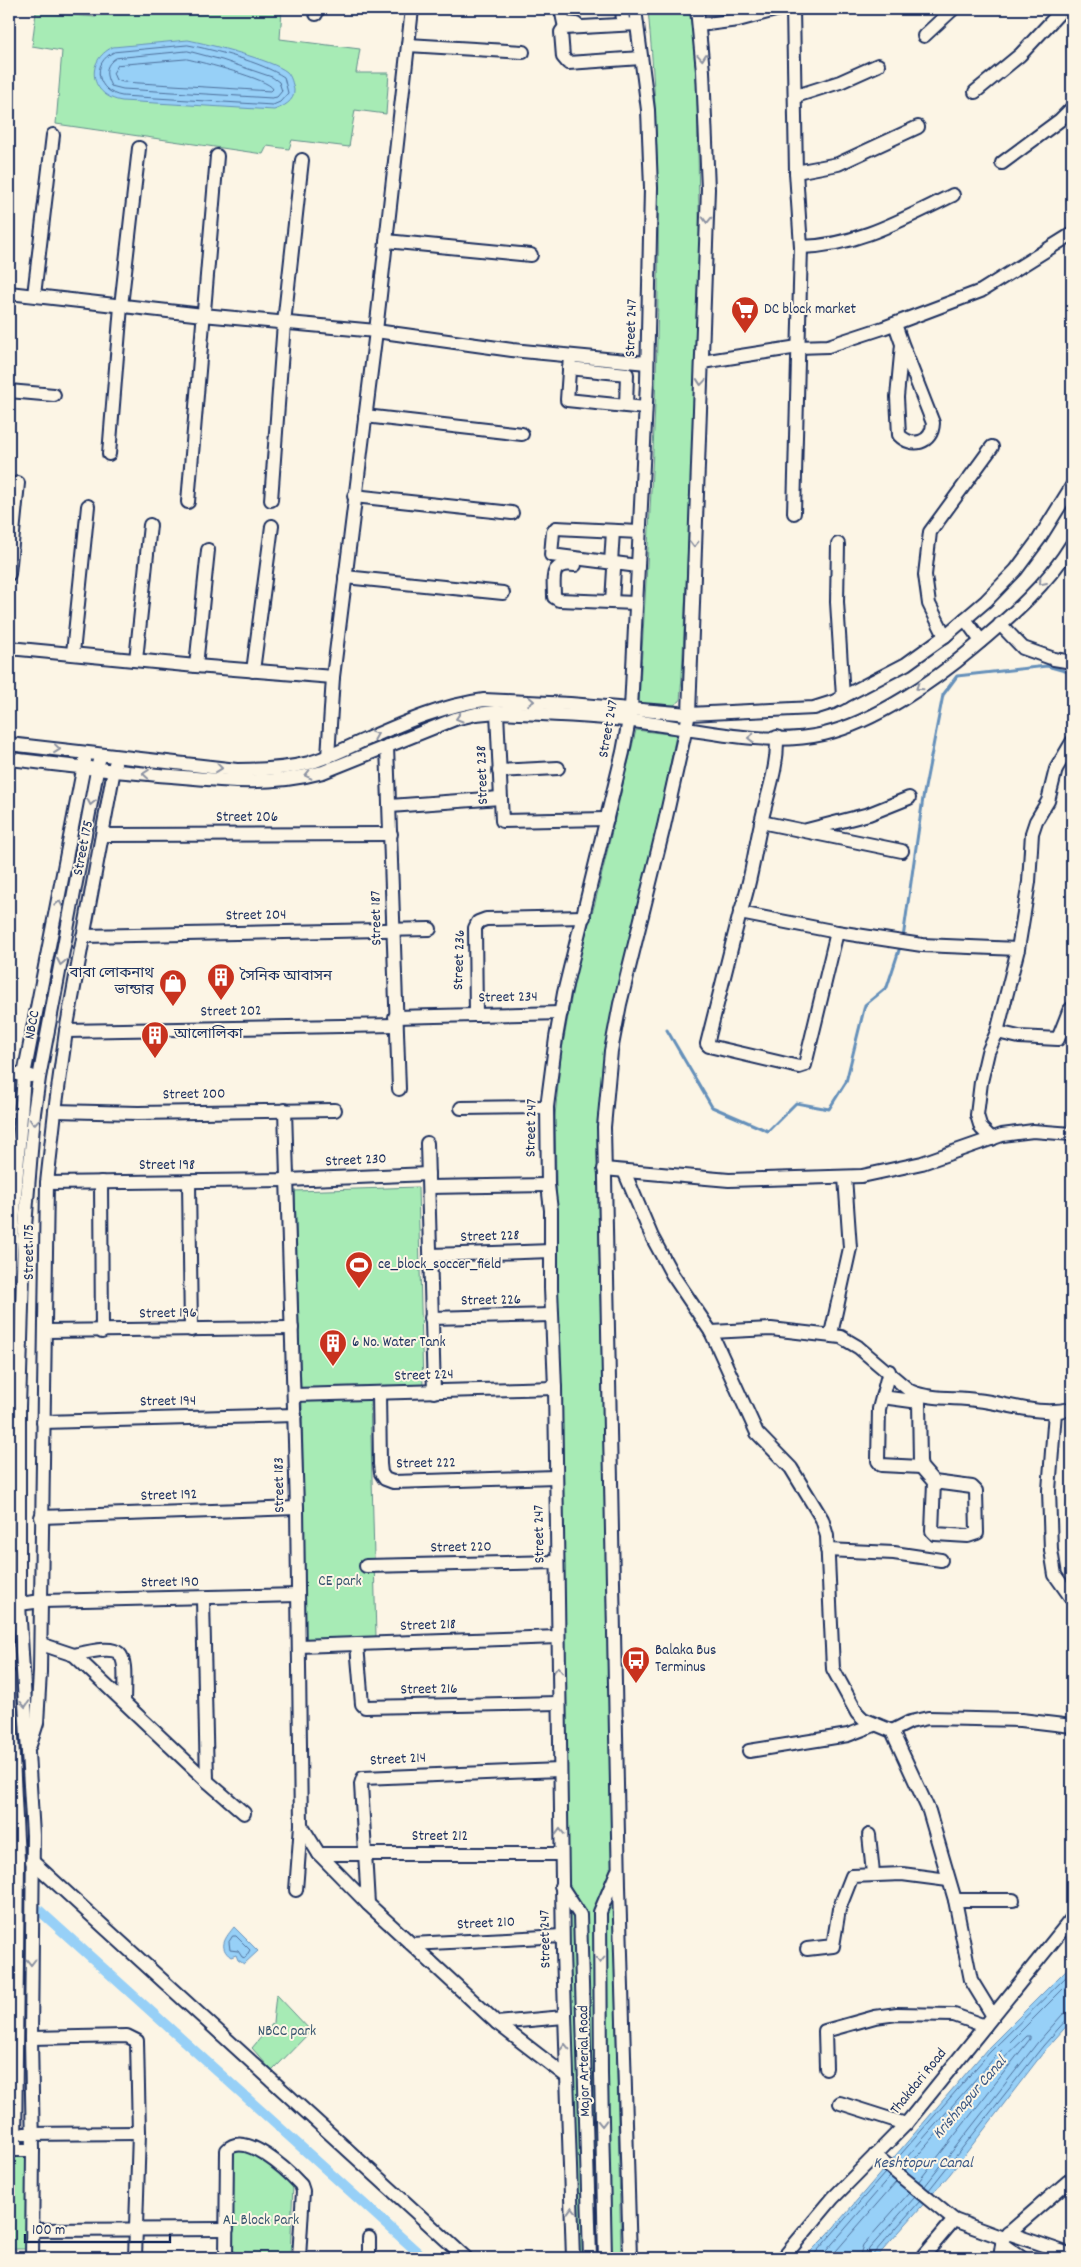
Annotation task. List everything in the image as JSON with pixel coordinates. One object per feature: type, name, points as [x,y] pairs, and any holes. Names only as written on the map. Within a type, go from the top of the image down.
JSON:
[{"type":"street","points":[[328,757],[333,677],[376,331],[412,9]]},
{"type":"street","points":[[561,9],[564,23],[569,24],[623,15],[636,18]]},
{"type":"street","points":[[630,2258],[619,1867],[604,1126],[611,1051],[620,1004],[664,826],[689,714],[693,553],[708,189],[703,71],[697,9]]},
{"type":"street","points":[[699,25],[738,20],[779,9]]},
{"type":"street","points":[[793,9],[796,172],[801,247],[794,513]]},
{"type":"street","points":[[924,36],[953,9]]},
{"type":"street","points":[[975,92],[1020,55],[1063,9],[1072,17]]},
{"type":"street","points":[[636,18],[564,28],[561,32],[564,57],[568,63],[641,58]]},
{"type":"street","name":"Street 247","points":[[573,2258],[562,1936],[555,1388],[551,1315],[551,1210],[548,1185],[547,1107],[561,1013],[630,714],[646,408],[651,185],[648,110],[636,18]]},
{"type":"street","points":[[408,45],[523,52]]},
{"type":"street","points":[[796,96],[840,82],[878,65]]},
{"type":"street","points":[[1002,163],[1060,120],[1072,108]]},
{"type":"street","points":[[796,172],[838,164],[918,127]]},
{"type":"street","points":[[34,295],[53,135]]},
{"type":"street","points":[[109,454],[121,306],[139,148]]},
{"type":"street","points":[[188,502],[217,156]]},
{"type":"street","points":[[271,500],[284,323],[302,160]]},
{"type":"street","points":[[801,247],[826,246],[854,240],[891,225],[953,194]]},
{"type":"street","points":[[702,362],[798,347],[828,346],[894,324],[981,291],[1072,234]]},
{"type":"street","points":[[386,241],[531,255]]},
{"type":"street","points":[[9,293],[203,315],[376,331],[570,362],[627,374],[626,406]]},
{"type":"street","points":[[894,324],[902,344],[933,423],[930,434],[925,440],[918,443],[906,442],[899,435],[897,397],[902,344]]},
{"type":"street","points":[[570,362],[647,364]]},
{"type":"street","points":[[570,362],[567,400],[646,408]]},
{"type":"street","points":[[9,391],[54,395]]},
{"type":"street","points":[[365,416],[522,434]]},
{"type":"street","points":[[945,636],[929,604],[925,575],[930,532],[992,447]]},
{"type":"street","points":[[9,574],[18,484]]},
{"type":"street","points":[[9,759],[114,771],[261,782],[299,778],[323,772],[455,720],[476,714],[498,712],[689,714],[814,708],[843,697],[906,664],[945,636],[986,601],[1016,570],[1039,539],[1072,486]]},
{"type":"street","points":[[354,496],[512,513]]},
{"type":"street","points":[[73,653],[88,506]]},
{"type":"street","points":[[136,660],[150,525]]},
{"type":"street","points":[[253,671],[272,526]]},
{"type":"street","points":[[638,569],[551,555],[553,532],[556,528],[639,532]]},
{"type":"street","points":[[612,602],[613,531]]},
{"type":"street","points":[[838,544],[836,602],[843,697]]},
{"type":"street","points":[[9,744],[246,770],[277,769],[328,757],[430,714],[472,701],[498,699],[630,714],[686,728],[738,738],[776,738],[822,734],[858,723],[887,708],[956,663],[1032,593],[1072,544]]},
{"type":"street","points":[[196,666],[208,550]]},
{"type":"street","points":[[613,566],[564,564],[558,567],[554,572],[554,597],[559,600],[636,603]]},
{"type":"street","points":[[345,577],[503,593]]},
{"type":"street","points":[[965,619],[981,641]]},
{"type":"street","points":[[1000,624],[1023,648],[1054,659],[1072,662]]},
{"type":"street","points":[[9,648],[333,677]]},
{"type":"street","name":"Street 238","points":[[498,712],[502,821],[607,819]]},
{"type":"street","points":[[776,738],[775,774],[761,822],[747,897],[740,913],[707,1044],[711,1048],[799,1067],[803,1066],[807,1061],[837,932]]},
{"type":"street","points":[[992,1138],[978,1124],[976,1109],[988,1052],[997,1032],[1018,949],[1029,882],[1032,833],[1048,800],[1056,769],[1072,742]]},
{"type":"street","name":"Street 187","points":[[388,746],[399,1089]]},
{"type":"street","points":[[9,1281],[24,1075],[86,752]]},
{"type":"street","name":"NBCC","points":[[32,2258],[34,2230],[31,2038],[24,1914],[32,1890],[33,1835],[28,1751],[14,1603],[24,1239],[34,1113],[39,1078],[100,754]]},
{"type":"street","name":"Street 175","points":[[28,1751],[37,1723],[41,1644],[41,1517],[46,1331],[47,1183],[54,1110],[66,1031],[116,756]]},
{"type":"street","points":[[499,770],[558,768]]},
{"type":"street","points":[[390,806],[500,798]]},
{"type":"street","points":[[804,831],[843,819],[869,814],[910,798]]},
{"type":"street","points":[[761,822],[902,851]]},
{"type":"street","name":"Street 206","points":[[103,834],[391,834]]},
{"type":"street","points":[[740,913],[837,932],[901,942],[1018,949]]},
{"type":"street","name":"Street 236","points":[[476,1015],[475,928],[478,922],[486,919],[584,917]]},
{"type":"street","name":"Street 204","points":[[83,936],[430,929]]},
{"type":"street","points":[[997,1032],[1020,1037],[1058,1040],[1069,1011],[1072,1008]]},
{"type":"street","name":"Street 234","points":[[396,1021],[476,1015],[561,1013]]},
{"type":"street","name":"Street 202","points":[[66,1031],[396,1021]]},
{"type":"street","points":[[9,1072],[39,1078]]},
{"type":"street","points":[[461,1108],[547,1107]]},
{"type":"street","name":"Street 200","points":[[54,1110],[138,1113],[335,1110]]},
{"type":"street","name":"Street 183","points":[[285,1110],[295,1415],[299,1646],[301,1825],[296,1890]]},
{"type":"street","points":[[604,1169],[728,1180],[862,1176],[922,1163],[992,1138],[1032,1131],[1072,1134]]},
{"type":"street","points":[[427,1143],[434,1392]]},
{"type":"street","points":[[624,1171],[652,1237],[672,1274],[711,1332],[757,1433],[791,1468],[822,1519],[826,1536],[834,1669],[857,1712],[863,1719],[892,1730],[910,1722],[928,1718],[1021,1720],[1072,1726]]},
{"type":"street","name":"Street 230","points":[[287,1180],[428,1174]]},
{"type":"street","points":[[831,1334],[850,1248],[845,1177]]},
{"type":"street","name":"Street 198","points":[[47,1183],[287,1180]]},
{"type":"street","points":[[101,1182],[102,1332]]},
{"type":"street","points":[[188,1182],[191,1330]]},
{"type":"street","points":[[429,1187],[548,1185]]},
{"type":"street","name":"Street 228","points":[[431,1255],[550,1250]]},
{"type":"street","name":"Street 226","points":[[431,1318],[551,1315]]},
{"type":"street","name":"Street 196","points":[[46,1331],[102,1332],[292,1328]]},
{"type":"street","points":[[711,1332],[771,1328],[831,1334],[841,1337],[858,1347],[889,1371],[910,1391],[920,1395],[974,1399],[1037,1412],[1055,1412],[1072,1409]]},
{"type":"street","points":[[889,1371],[879,1410],[877,1444],[879,1464],[921,1467]]},
{"type":"street","name":"Street 224","points":[[294,1396],[555,1388]]},
{"type":"street","name":"Street 222","points":[[379,1394],[380,1464],[381,1473],[385,1479],[393,1482],[555,1477]]},
{"type":"street","points":[[882,1397],[919,1402],[921,1467],[934,1482],[972,1487],[976,1490],[977,1533],[968,1536],[935,1534],[932,1531],[934,1482]]},
{"type":"street","points":[[1055,1412],[1049,1490],[1051,1550],[1055,1575],[1072,1599]]},
{"type":"street","name":"Street 194","points":[[43,1422],[295,1415]]},
{"type":"street","name":"Street 192","points":[[41,1517],[297,1508]]},
{"type":"street","points":[[827,1550],[894,1553],[941,1560]]},
{"type":"street","name":"Street 220","points":[[366,1566],[557,1562]]},
{"type":"street","name":"Street 190","points":[[14,1603],[298,1595]]},
{"type":"street","points":[[203,1599],[207,1781]]},
{"type":"street","name":"Street 218","points":[[299,1646],[558,1637]]},
{"type":"street","points":[[41,1644],[74,1655],[207,1781],[244,1813]]},
{"type":"street","name":"Street 216","points":[[357,1645],[362,1704],[365,1707],[558,1703]]},
{"type":"street","points":[[74,1655],[103,1648],[113,1650],[121,1656],[125,1667],[124,1702]]},
{"type":"street","points":[[9,1675],[18,1886],[24,1914],[12,2150],[33,2150]]},
{"type":"street","points":[[749,1751],[848,1735],[874,1724]]},
{"type":"street","points":[[892,1730],[929,1811],[955,1900],[971,1980],[989,2021]]},
{"type":"street","name":"Street 214","points":[[368,1904],[364,1853],[363,1778],[560,1770]]},
{"type":"street","points":[[301,1825],[319,1854],[368,1904],[496,2023],[566,2076]]},
{"type":"street","points":[[869,1834],[873,1873]]},
{"type":"street","name":"Street 212","points":[[319,1854],[561,1854]]},
{"type":"street","points":[[32,1864],[466,2258]]},
{"type":"street","name":"Major Arterial Road","points":[[605,2258],[600,2074],[600,1912],[619,1867]]},
{"type":"street","points":[[807,1949],[834,1946],[839,1909],[849,1880],[856,1874],[916,1875],[948,1880]]},
{"type":"street","points":[[18,1886],[32,1890]]},
{"type":"street","name":"Major Arterial Road","points":[[561,1886],[580,1915],[590,2258]]},
{"type":"street","points":[[955,1900],[1014,1900]]},
{"type":"street","name":"Thakdari Road","points":[[783,2258],[834,2198],[880,2158],[1072,1918]]},
{"type":"street","name":"Street 210","points":[[412,1944],[562,1936]]},
{"type":"street","points":[[826,2068],[825,2032],[875,2017],[897,2014],[954,2014],[989,2021]]},
{"type":"street","points":[[496,2023],[564,2017]]},
{"type":"street","points":[[31,2038],[127,2036],[137,2041],[139,2133],[135,2258]]},
{"type":"street","points":[[840,2103],[906,2124]]},
{"type":"street","points":[[12,2134],[139,2133]]},
{"type":"street","points":[[226,2258],[228,2150],[230,2146],[242,2144],[255,2147],[301,2185],[303,2191],[300,2258]]},
{"type":"street","points":[[880,2158],[954,2220],[1005,2238],[1072,2255]]},
{"type":"street","points":[[1000,2258],[1005,2238],[1069,2184]]},
{"type":"street","points":[[922,2258],[954,2220]]},
{"type":"street","points":[[34,2230],[227,2229]]},
{"type":"street","points":[[368,2258],[370,2238]]},
{"type":"street","points":[[1005,2238],[1022,2258]]},
{"type":"green space","points":[[96,9],[282,9],[280,39],[360,49],[356,73],[389,73],[386,114],[355,110],[349,147],[292,140],[289,149],[267,146],[263,154],[56,124],[62,51],[32,46],[36,12],[96,17]]},
{"type":"green space","points":[[648,9],[691,9],[697,89],[700,273],[682,676],[680,701],[674,705],[639,703],[657,356],[658,182]]},
{"type":"green space","points":[[636,730],[676,735],[649,869],[608,1031],[601,1091],[597,1152],[621,2258],[580,2258],[572,2091],[567,1875],[555,1116],[561,1055],[578,961],[595,903]]},
{"type":"green space","name":"ce_block_soccer_field","points":[[418,1187],[423,1387],[301,1391],[295,1191]]},
{"type":"green space","name":"CE park","points":[[370,1398],[376,1637],[306,1640],[302,1401]]},
{"type":"green space","name":"NBCC park","points":[[276,1994],[311,2031],[272,2071],[252,2048],[273,2023]]},
{"type":"green space","points":[[31,2150],[28,2249],[9,2249],[9,2152]]},
{"type":"green space","name":"AL Block Park","points":[[252,2151],[293,2184],[290,2258],[229,2258],[233,2152]]},
{"type":"water","points":[[188,40],[240,53],[280,67],[291,78],[294,90],[293,97],[285,105],[274,110],[122,101],[111,98],[97,85],[95,69],[98,61],[104,53],[113,47]]},
{"type":"water","points":[[234,1927],[258,1951],[244,1964],[238,1960],[236,1955],[231,1957],[224,1950],[224,1942]]},
{"type":"water","name":"Keshtopur Canal","points":[[1072,1964],[1072,2020],[1046,2049],[950,2174],[876,2258],[804,2258],[828,2234],[987,2049]]},
{"type":"waterway","points":[[903,938],[923,798],[943,695],[957,676],[1047,666],[1072,673]]},
{"type":"waterway","points":[[667,1030],[712,1107],[768,1131],[796,1103],[829,1109],[846,1082],[865,1005],[887,987],[901,944]]},
{"type":"waterway","points":[[9,1883],[424,2258]]},
{"type":"place","name":"DC block market","points":[[745,334]]},
{"type":"place","name":"সৈনিক আবাসন","points":[[221,1001]]},
{"type":"place","name":"বাবা লোকনাথ ভান্ডার","points":[[173,1007]]},
{"type":"place","name":"আলোলিকা","points":[[155,1059]]},
{"type":"place","name":"ce_block_soccer_field","points":[[359,1289]]},
{"type":"place","name":"6 No. Water Tank","points":[[333,1367]]},
{"type":"place","name":"Balaka Bus Terminus","points":[[636,1684]]},
{"type":"water label","name":"Krishnapur Canal","points":[[970,2098]]}]
